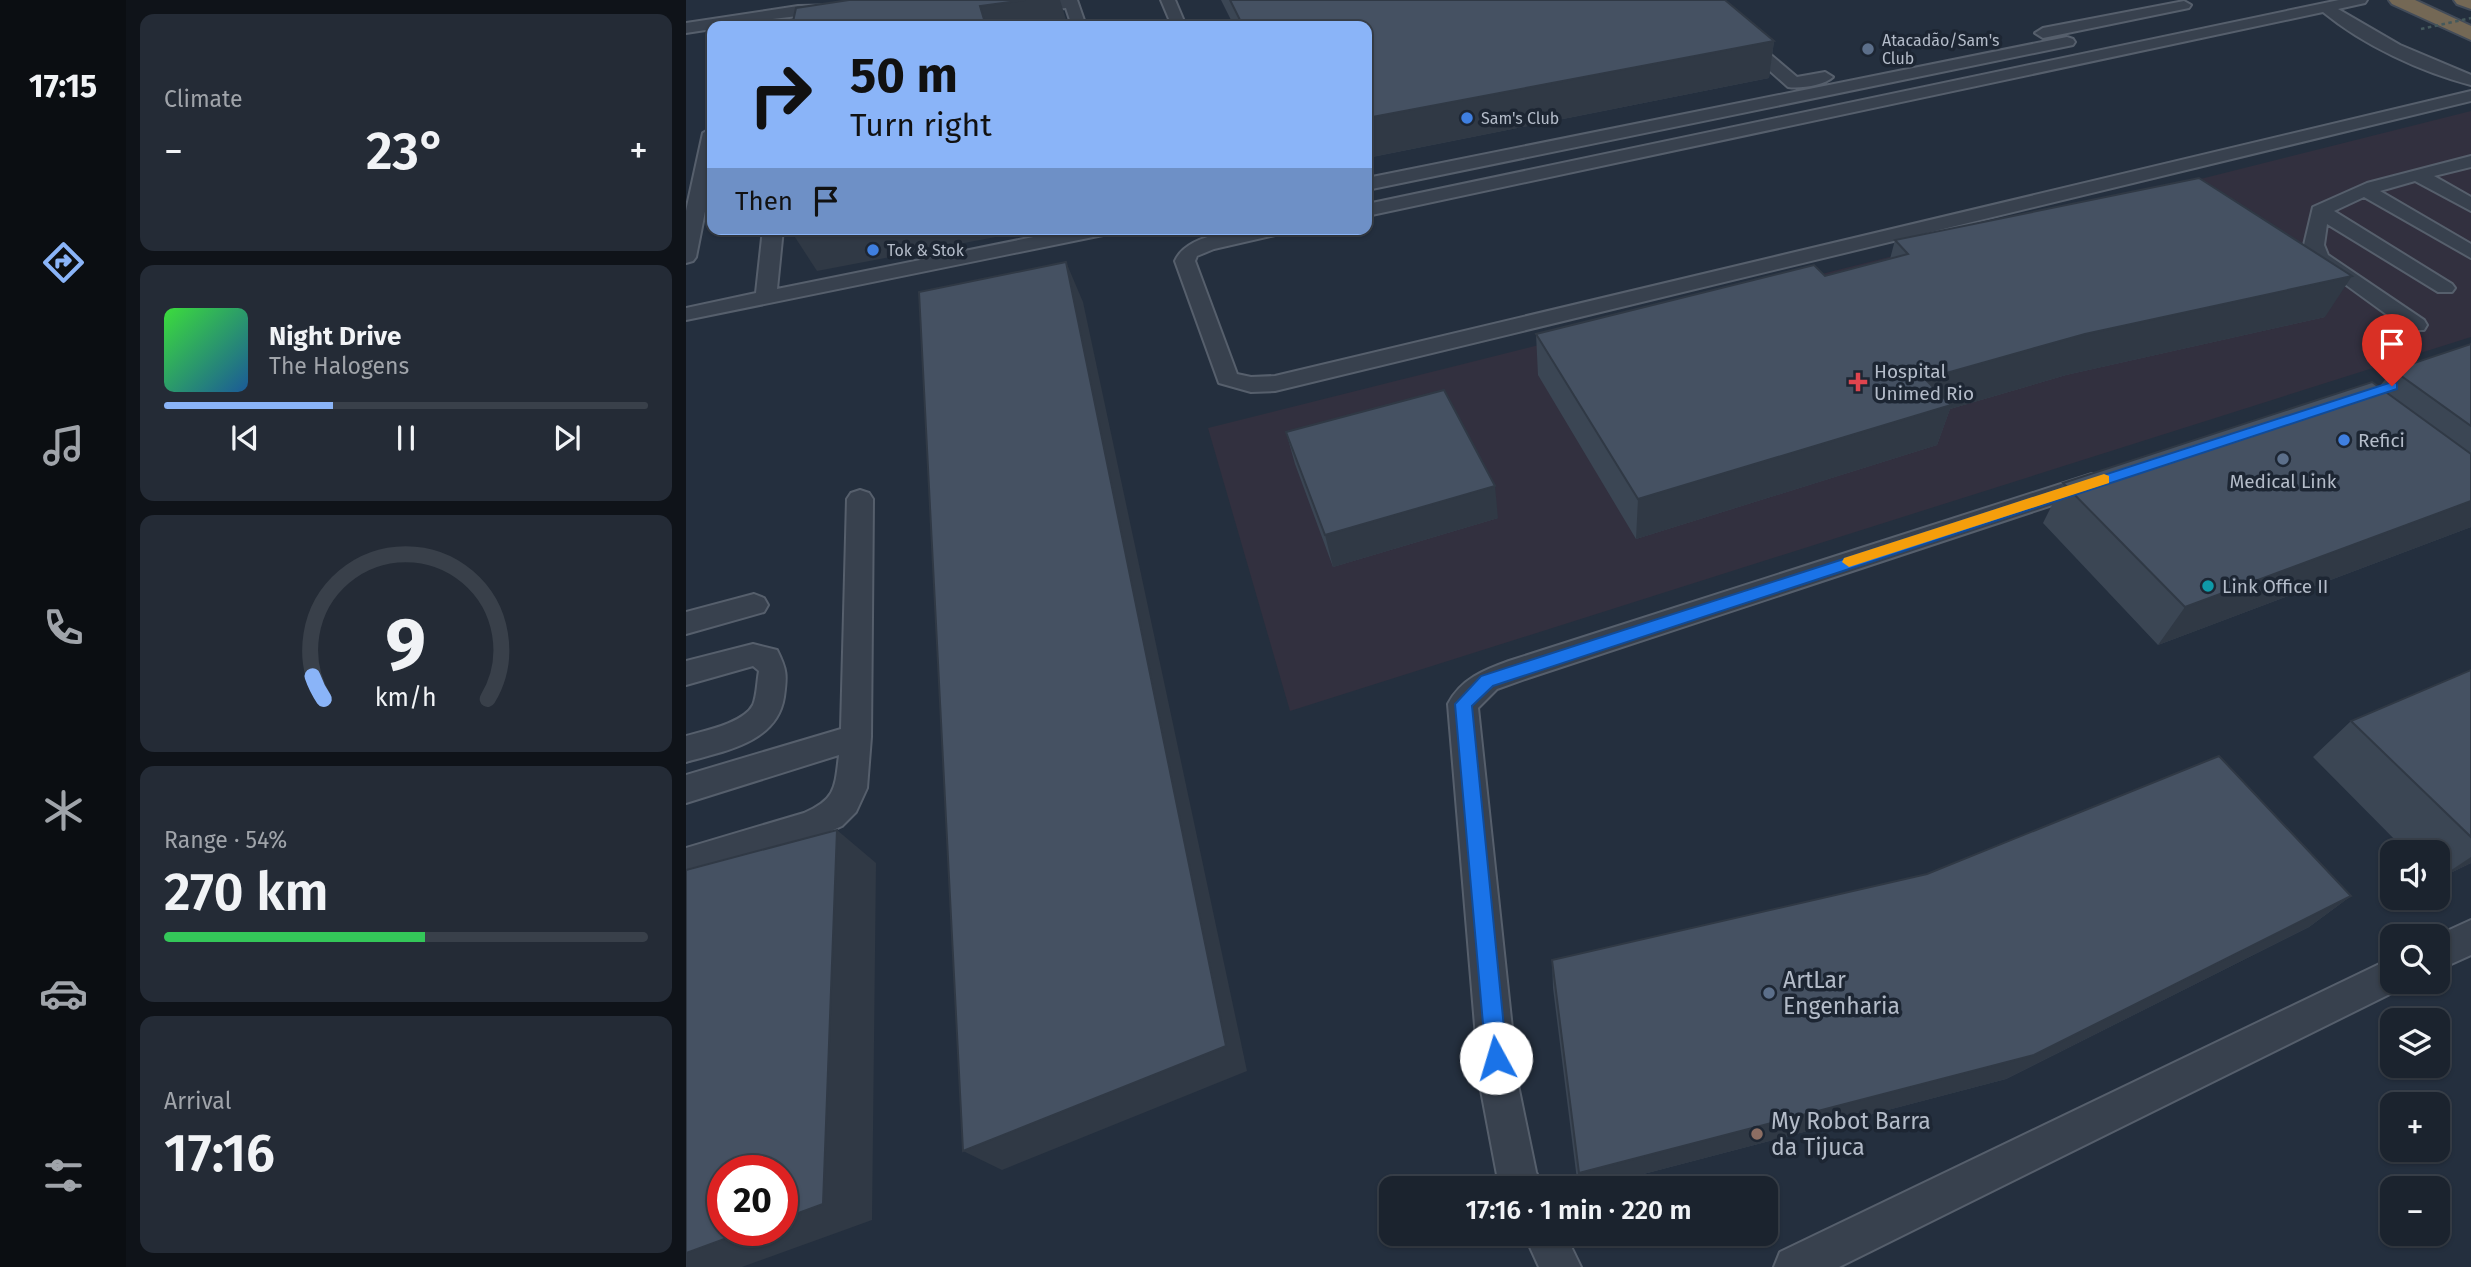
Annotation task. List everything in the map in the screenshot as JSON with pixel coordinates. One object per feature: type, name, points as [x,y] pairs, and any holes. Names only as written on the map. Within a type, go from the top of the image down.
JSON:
[{"type":"highway","points":[[2399,0],[2471,34]]},
{"type":"highway","points":[[2463,0],[2471,3]]},
{"type":"lane","points":[[1168,0],[1177,21]]},
{"type":"lane","points":[[1697,0],[1794,83],[2180,3]]},
{"type":"lane","points":[[1372,209],[2360,0]]},
{"type":"lane","points":[[1013,9],[1072,2],[1078,21]]},
{"type":"lane","points":[[2326,7],[2352,26],[2445,72],[2471,80]]},
{"type":"lane","points":[[773,21],[847,9],[846,21]]},
{"type":"lane","points":[[1372,183],[2201,15]]},
{"type":"lane","points":[[686,28],[707,26]]},
{"type":"lane","points":[[1249,235],[1208,244],[1189,252],[1185,261],[1227,378],[1241,385],[1272,385],[2471,96]]},
{"type":"lane","points":[[2416,326],[2319,258],[2314,245],[2320,211],[2338,200],[2366,190],[2471,161]]},
{"type":"lane","points":[[2419,176],[2471,205]]},
{"type":"lane","points":[[686,257],[703,224],[707,184]]},
{"type":"lane","points":[[2366,190],[2471,252]]},
{"type":"lane","points":[[2320,211],[2445,288]]},
{"type":"lane","points":[[766,298],[772,235]]},
{"type":"lane","points":[[686,314],[1052,235]]},
{"type":"lane","points":[[1517,1176],[1499,1084],[1463,704],[1487,681],[1519,669],[2116,475]]},
{"type":"lane","points":[[686,863],[809,826],[831,816],[845,802],[851,788],[856,737],[860,499]]},
{"type":"lane","points":[[686,623],[754,605]]},
{"type":"lane","points":[[686,673],[753,655],[767,657],[773,671],[767,709],[755,723],[729,737],[686,749]]},
{"type":"lane","points":[[686,789],[856,737]]},
{"type":"lane","points":[[2450,947],[2471,937]]},
{"type":"lane","points":[[1795,1267],[2380,981]]},
{"type":"lane","points":[[1550,1246],[1560,1267]]},
{"type":"path","points":[[2421,29],[2471,18]]},
{"type":"shaded area","name":"Hospital Unimed Rio","points":[[2471,111],[2471,337],[1290,711],[1208,428]]},
{"type":"building","points":[[849,0],[1025,0],[980,6],[984,21],[793,21],[796,8]]},
{"type":"building","name":"Sam's Club","points":[[1230,0],[1725,0],[1774,41],[1372,117],[1372,21],[1240,21]]},
{"type":"building","points":[[2199,178],[2352,276],[2085,334],[1925,379],[1951,405],[1638,499],[1536,334],[1814,265],[1825,276],[1908,254],[1895,240]]},
{"type":"building","points":[[1066,262],[1226,1046],[963,1151],[919,292]]},
{"type":"building","points":[[2471,344],[2471,426],[2393,370]]},
{"type":"building","name":"Link Office II","points":[[2372,382],[2471,454],[2471,501],[2185,607],[2063,483]]},
{"type":"building","points":[[1444,390],[1495,486],[1325,535],[1286,432]]},
{"type":"building","points":[[2471,670],[2471,837],[2351,721]]},
{"type":"building","points":[[2219,756],[2351,896],[2034,1055],[1579,1173],[1552,960],[1927,874]]},
{"type":"building","points":[[837,830],[823,1204],[798,1213],[798,1155],[707,1155],[707,1245],[686,1253],[686,870]]},
{"type":"slow traffic","points":[[1849,562],[2104,479]]},
{"type":"place","name":"Atacadão/Sam's Club","points":[[1868,49]]},
{"type":"place","name":"Sam's Club","points":[[1467,118]]},
{"type":"place","name":"Tok & Stok","points":[[873,250]]},
{"type":"place","name":"Hospital Unimed Rio","points":[[1858,382]]},
{"type":"place","name":"Refici","points":[[2344,440]]},
{"type":"place","name":"Medical Link","points":[[2283,459]]},
{"type":"place","name":"Link Office II","points":[[2208,586]]},
{"type":"place","name":"ArtLar Engenharia","points":[[1769,993]]},
{"type":"place","name":"My Robot Barra da Tijuca","points":[[1757,1134]]},
{"type":"route","points":[[1496,1058],[1463,704],[1487,681],[2392,386]]}]
